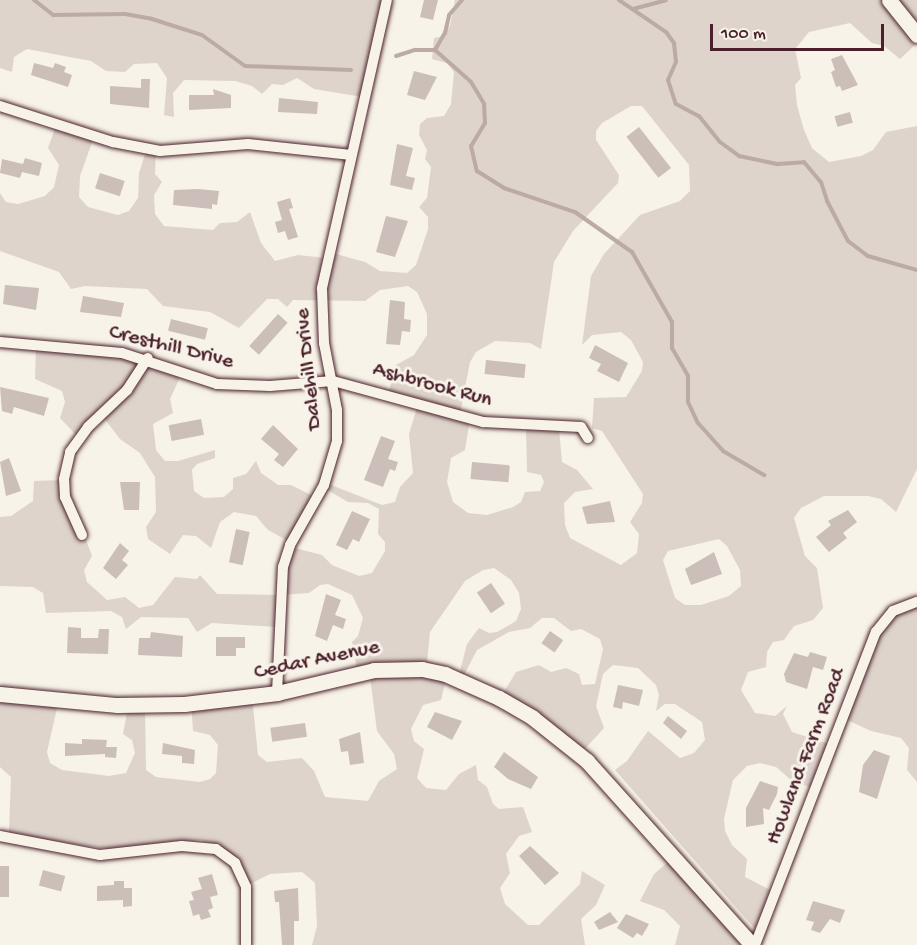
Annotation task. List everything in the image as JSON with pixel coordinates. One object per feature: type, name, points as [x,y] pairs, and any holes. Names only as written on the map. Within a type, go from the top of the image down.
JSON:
[{"type":"street","name":"Dalehill Drive","points":[[277,693],[283,567],[290,545],[324,485],[333,457],[338,425],[333,381],[324,343],[322,288],[387,0]]},
{"type":"street","points":[[888,0],[917,36]]},
{"type":"street","points":[[0,106],[113,142],[160,151],[248,144],[351,155]]},
{"type":"street","name":"Cresthill Drive","points":[[0,342],[110,351],[148,358],[217,384],[270,386],[333,381]]},
{"type":"street","points":[[82,535],[65,497],[64,479],[70,452],[88,428],[127,390],[148,358]]},
{"type":"street","name":"Ashbrook Run","points":[[333,381],[483,422],[581,428],[588,438]]},
{"type":"street","name":"Howland Farm Road","points":[[754,945],[876,632],[892,611],[917,602]]},
{"type":"street","name":"Cedar Avenue","points":[[0,694],[117,705],[196,704],[277,693],[353,674],[399,668],[445,674],[499,698],[564,742],[609,782],[754,945]]},
{"type":"street","points":[[0,836],[100,855],[182,846],[216,849],[235,863],[246,887],[246,945]]},
{"type":"shaded area","points":[[0,0],[384,0],[363,97],[314,89],[297,78],[283,85],[272,84],[262,94],[252,86],[235,81],[184,80],[173,93],[174,117],[164,115],[167,78],[157,63],[134,64],[125,72],[106,71],[91,61],[27,49],[14,57],[12,72],[0,68]]},
{"type":"shaded area","points":[[455,0],[917,0],[917,43],[900,59],[884,46],[872,43],[850,23],[809,32],[795,49],[801,78],[795,85],[797,105],[804,130],[812,148],[829,162],[861,156],[873,150],[886,132],[917,126],[917,469],[896,512],[881,499],[868,496],[824,496],[801,508],[794,518],[805,556],[817,568],[823,608],[813,620],[794,626],[784,640],[773,642],[767,652],[766,667],[748,672],[741,690],[755,713],[775,716],[787,706],[783,714],[792,732],[829,744],[812,788],[791,780],[776,767],[760,763],[747,766],[733,780],[724,819],[725,831],[732,845],[747,859],[745,877],[772,891],[755,929],[615,770],[627,761],[648,731],[680,758],[694,753],[705,740],[702,722],[675,704],[665,704],[656,711],[659,695],[656,685],[638,668],[613,665],[603,674],[596,706],[604,728],[582,752],[502,695],[516,672],[539,665],[551,672],[566,668],[579,674],[582,685],[595,684],[603,649],[600,639],[581,629],[571,631],[554,618],[542,618],[530,628],[509,632],[477,650],[464,675],[459,675],[467,644],[479,628],[489,633],[497,632],[516,621],[521,609],[519,593],[511,580],[494,568],[483,570],[465,581],[430,632],[427,663],[448,671],[441,700],[423,705],[411,729],[414,741],[424,749],[417,778],[426,788],[446,790],[459,774],[476,765],[478,780],[487,787],[493,804],[499,809],[523,807],[532,832],[519,836],[506,854],[510,873],[500,888],[505,904],[528,925],[539,925],[580,884],[582,871],[605,885],[596,905],[581,919],[585,945],[312,945],[317,926],[315,883],[302,872],[270,874],[246,886],[240,869],[212,844],[201,840],[109,849],[11,835],[9,831],[11,777],[0,767],[0,686],[60,695],[47,752],[50,763],[62,770],[109,776],[126,773],[135,753],[132,740],[123,734],[129,703],[145,704],[146,770],[156,777],[200,782],[210,779],[216,773],[218,745],[210,735],[193,731],[191,701],[252,697],[258,755],[267,762],[302,758],[314,771],[325,797],[368,801],[379,781],[397,769],[394,754],[377,731],[369,669],[357,669],[352,642],[358,636],[363,618],[352,595],[328,584],[320,585],[309,593],[281,595],[277,627],[212,623],[197,632],[188,618],[141,617],[126,629],[122,617],[111,611],[46,613],[43,593],[33,587],[0,586],[0,517],[11,516],[33,501],[34,481],[64,480],[92,556],[84,570],[87,582],[107,600],[125,597],[139,608],[153,605],[175,577],[197,579],[200,575],[217,594],[280,595],[276,582],[291,547],[322,555],[332,565],[359,576],[372,573],[385,551],[385,542],[378,534],[379,509],[368,503],[348,502],[324,488],[326,483],[382,505],[395,502],[400,487],[413,473],[409,434],[418,404],[389,391],[396,365],[414,355],[427,335],[427,314],[417,292],[408,286],[380,290],[365,301],[293,300],[287,307],[278,299],[267,299],[239,328],[210,312],[163,306],[147,289],[85,286],[71,289],[59,272],[0,251],[0,193],[6,202],[18,204],[45,196],[54,187],[59,165],[48,148],[58,120],[94,137],[80,176],[79,197],[88,207],[118,215],[129,211],[138,198],[139,173],[148,145],[156,147],[155,174],[162,182],[154,195],[155,214],[164,226],[213,230],[220,223],[237,222],[250,212],[261,243],[275,261],[298,255],[326,258],[329,252],[365,262],[380,271],[407,273],[416,265],[428,229],[428,217],[419,207],[427,198],[431,167],[425,159],[427,150],[419,135],[420,124],[427,118],[444,116],[451,104],[454,72],[447,63],[432,59],[434,38],[444,36],[450,25]],"holes":[[[631,106],[642,106],[689,165],[690,191],[680,201],[640,215],[604,254],[591,276],[582,345],[592,335],[621,332],[631,340],[643,362],[642,371],[626,397],[594,398],[592,428],[602,431],[643,494],[642,503],[630,522],[639,534],[637,553],[621,565],[570,538],[565,525],[564,503],[575,492],[593,489],[577,470],[562,462],[559,428],[526,427],[527,472],[541,475],[544,482],[540,491],[525,492],[521,502],[513,507],[487,515],[468,513],[453,502],[447,482],[451,458],[465,450],[470,419],[460,414],[470,362],[476,352],[495,341],[530,343],[541,349],[554,262],[573,231],[618,183],[619,175],[596,140],[596,131],[602,123]],[[719,539],[727,546],[740,570],[741,586],[729,596],[701,605],[685,605],[675,598],[663,560],[668,551]]]},
{"type":"shaded area","points":[[36,347],[103,351],[182,373],[170,399],[173,413],[153,424],[156,450],[165,461],[178,461],[215,450],[215,458],[197,464],[192,470],[194,491],[204,498],[224,497],[233,489],[233,478],[246,474],[256,461],[261,473],[278,485],[291,485],[317,498],[288,541],[268,530],[256,516],[234,512],[220,522],[211,548],[196,536],[183,535],[170,554],[148,539],[146,527],[156,512],[155,477],[140,453],[120,439],[104,418],[78,437],[60,418],[65,402],[62,391],[35,379]]},
{"type":"shaded area","points":[[917,598],[917,782],[907,770],[909,748],[901,738],[871,731],[843,718],[880,626]]},
{"type":"shaded area","points":[[668,862],[740,945],[675,945],[680,926],[664,910],[640,901],[654,874]]},
{"type":"building","points":[[424,0],[438,0],[433,20],[420,17]]},
{"type":"building","points":[[842,55],[858,85],[842,91],[840,86],[836,87],[831,72],[835,70],[831,59]]},
{"type":"building","points":[[34,63],[53,68],[55,63],[66,67],[64,72],[72,75],[68,87],[31,75]]},
{"type":"building","points":[[414,71],[437,77],[425,100],[407,95]]},
{"type":"building","points":[[141,79],[150,79],[149,108],[110,104],[110,86],[141,88]]},
{"type":"building","points":[[213,89],[231,95],[231,108],[189,110],[189,95],[214,95]]},
{"type":"building","points":[[279,98],[318,102],[317,114],[278,112]]},
{"type":"building","points":[[850,112],[853,123],[837,127],[835,116]]},
{"type":"building","points":[[639,127],[671,168],[658,178],[626,137]]},
{"type":"building","points":[[397,144],[413,148],[406,176],[415,178],[412,190],[390,185]]},
{"type":"building","points":[[25,158],[42,163],[39,176],[22,172],[20,178],[0,173],[2,159],[23,164]]},
{"type":"building","points":[[100,173],[125,181],[120,196],[95,188]]},
{"type":"building","points":[[174,190],[219,191],[217,205],[212,204],[212,209],[173,205]]},
{"type":"building","points":[[290,198],[293,208],[289,209],[298,237],[288,240],[285,231],[278,233],[275,222],[282,220],[277,202]]},
{"type":"building","points":[[386,216],[408,221],[395,257],[376,252]]},
{"type":"building","points":[[5,285],[39,288],[36,310],[3,304]]},
{"type":"building","points":[[83,296],[124,303],[121,317],[80,312]]},
{"type":"building","points":[[390,300],[405,302],[404,319],[411,320],[410,332],[402,331],[400,345],[386,344]]},
{"type":"building","points":[[278,314],[288,323],[259,355],[249,346]]},
{"type":"building","points":[[171,319],[208,328],[205,340],[168,331]]},
{"type":"building","points":[[595,345],[628,363],[619,382],[597,371],[601,364],[589,358]]},
{"type":"building","points":[[486,360],[526,364],[524,378],[485,374]]},
{"type":"building","points":[[0,387],[49,398],[44,416],[14,407],[12,414],[2,411]]},
{"type":"building","points":[[201,419],[204,435],[172,441],[169,425]]},
{"type":"building","points":[[273,425],[298,449],[283,467],[274,460],[279,454],[261,439]]},
{"type":"building","points":[[381,436],[395,441],[388,459],[398,462],[395,471],[390,469],[383,487],[364,480]]},
{"type":"building","points":[[9,458],[21,491],[6,496],[0,462]]},
{"type":"building","points":[[472,462],[510,465],[508,482],[471,479]]},
{"type":"building","points":[[120,482],[140,482],[139,510],[124,510]]},
{"type":"building","points":[[610,501],[615,522],[587,524],[582,507]]},
{"type":"building","points":[[848,510],[857,522],[843,533],[847,538],[829,552],[816,537],[831,525],[828,521]]},
{"type":"building","points":[[352,511],[370,519],[359,542],[353,539],[347,550],[336,545]]},
{"type":"building","points":[[236,529],[250,532],[243,565],[229,562]]},
{"type":"building","points":[[120,543],[129,551],[122,560],[128,565],[116,579],[103,568]]},
{"type":"building","points":[[714,552],[722,574],[691,585],[685,569]]},
{"type":"building","points":[[491,583],[505,604],[491,613],[477,593]]},
{"type":"building","points":[[326,594],[341,600],[335,615],[346,619],[343,629],[333,625],[327,641],[315,636]]},
{"type":"building","points":[[68,627],[81,628],[81,638],[98,638],[99,629],[109,629],[108,654],[67,653]]},
{"type":"building","points":[[550,631],[563,640],[555,652],[541,643]]},
{"type":"building","points":[[151,632],[183,636],[182,657],[138,655],[139,638],[150,638]]},
{"type":"building","points":[[216,637],[245,637],[245,648],[236,648],[236,656],[216,656]]},
{"type":"building","points":[[810,652],[827,657],[823,670],[813,667],[807,689],[786,682],[784,674],[794,653],[808,657]]},
{"type":"building","points":[[618,685],[643,690],[639,706],[623,702],[622,709],[613,707]]},
{"type":"building","points":[[435,712],[462,721],[452,740],[427,727]]},
{"type":"building","points":[[668,716],[687,731],[681,739],[663,723]]},
{"type":"building","points":[[305,723],[307,737],[272,742],[270,728]]},
{"type":"building","points":[[360,732],[364,763],[350,765],[348,751],[341,752],[339,739]]},
{"type":"building","points":[[82,739],[107,740],[106,747],[117,747],[116,758],[105,757],[105,754],[65,756],[65,743],[82,744]]},
{"type":"building","points":[[163,743],[195,750],[194,764],[182,763],[182,756],[162,754]]},
{"type":"building","points":[[874,750],[890,756],[877,799],[859,792],[863,765]]},
{"type":"building","points":[[504,752],[538,777],[531,789],[508,779],[494,767]]},
{"type":"building","points":[[760,781],[778,787],[777,794],[769,810],[763,808],[764,824],[746,827],[746,808]]},
{"type":"building","points":[[530,846],[559,873],[545,885],[519,856]]},
{"type":"building","points":[[0,866],[9,866],[9,897],[0,897]]},
{"type":"building","points":[[43,870],[65,876],[61,891],[39,885]]},
{"type":"building","points":[[212,874],[218,895],[210,897],[213,908],[208,910],[211,917],[201,920],[199,914],[193,916],[189,901],[194,900],[191,892],[202,889],[198,878]]},
{"type":"building","points":[[114,881],[124,881],[124,888],[132,888],[132,906],[123,907],[123,900],[97,901],[97,886],[114,885]]},
{"type":"building","points":[[298,888],[299,921],[294,921],[294,945],[282,945],[279,902],[275,902],[274,891]]},
{"type":"building","points":[[813,901],[845,910],[840,923],[830,919],[820,933],[811,930],[814,922],[806,920]]},
{"type":"building","points":[[610,912],[618,922],[599,930],[594,922]]},
{"type":"building","points":[[626,914],[649,924],[642,936],[637,933],[633,938],[617,928]]},
{"type":"waterway","points":[[34,0],[53,15],[125,14],[152,19],[202,35],[245,66],[351,70]]},
{"type":"waterway","points":[[396,56],[415,50],[435,50],[445,33],[449,15],[462,0]]},
{"type":"waterway","points":[[619,0],[666,32],[674,43],[676,62],[668,80],[676,104],[699,116],[720,142],[739,156],[778,164],[804,162],[821,182],[827,201],[848,241],[868,256],[917,270]]},
{"type":"waterway","points":[[633,9],[666,0]]},
{"type":"waterway","points":[[435,50],[471,82],[484,104],[485,123],[471,146],[477,171],[504,188],[575,212],[632,252],[672,322],[672,348],[688,376],[688,402],[698,423],[723,451],[764,475]]}]
